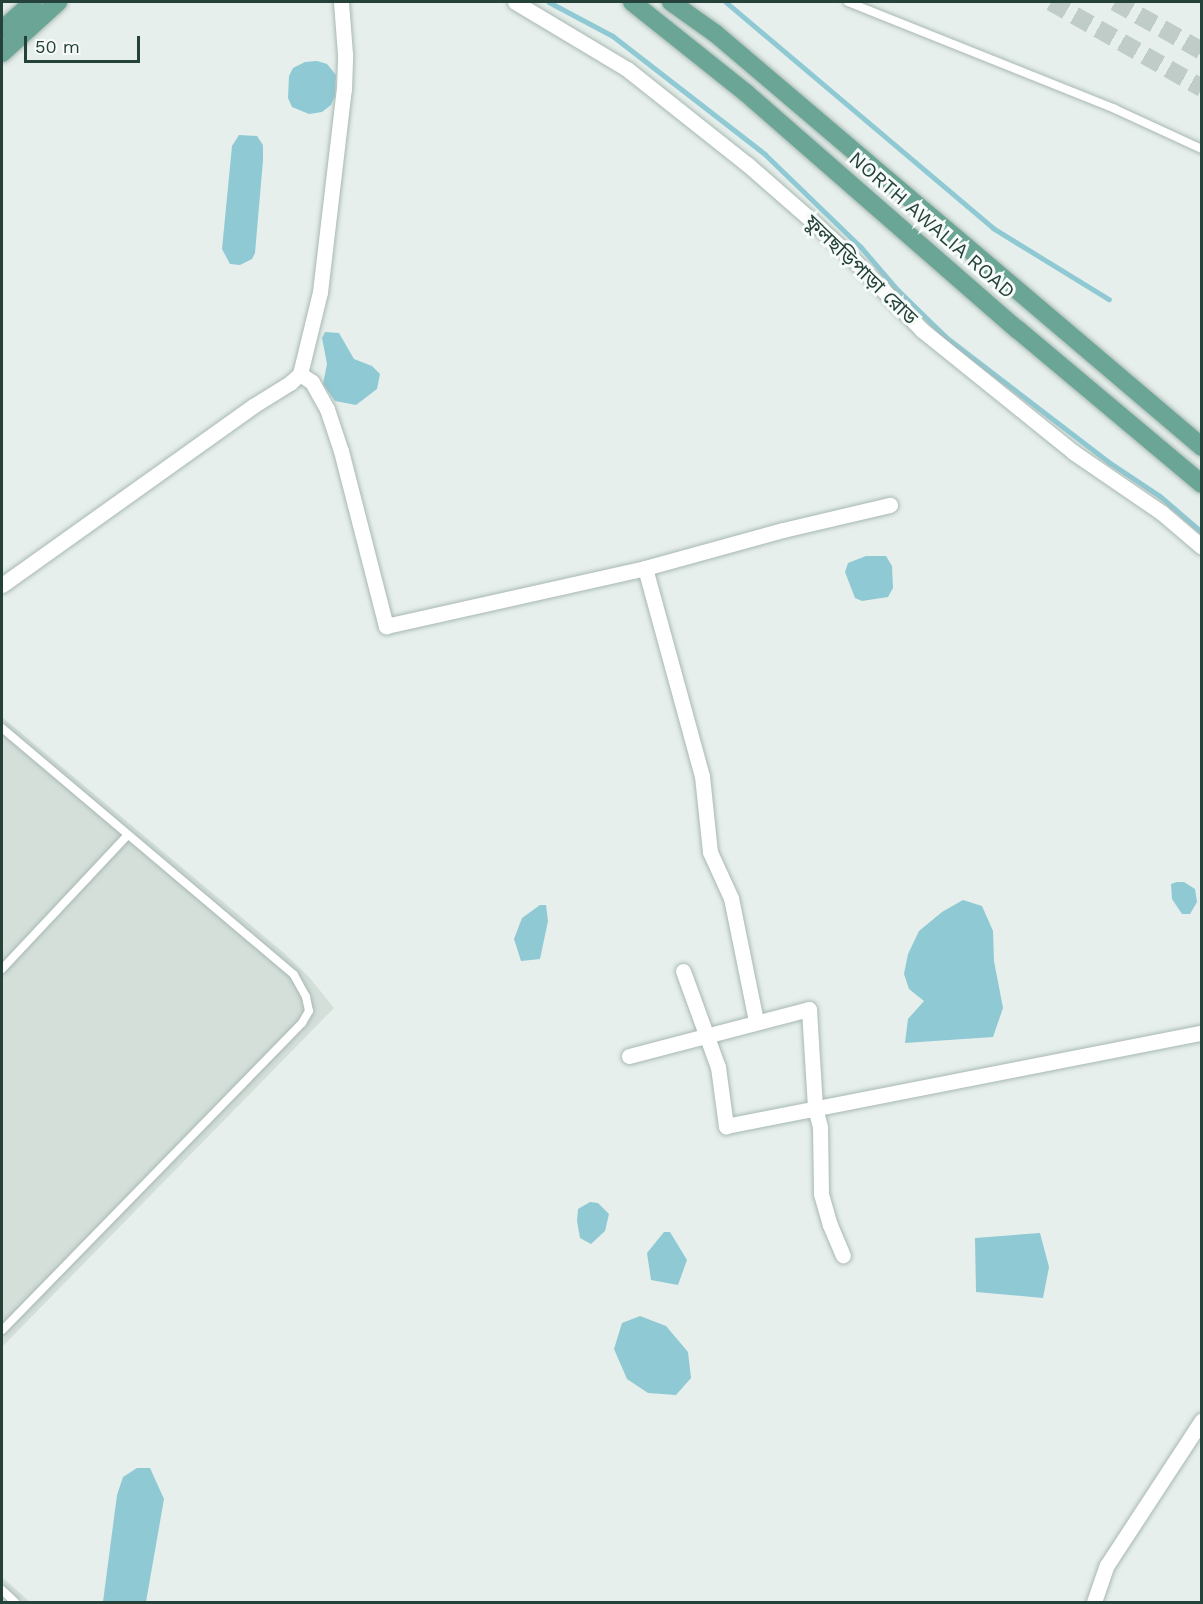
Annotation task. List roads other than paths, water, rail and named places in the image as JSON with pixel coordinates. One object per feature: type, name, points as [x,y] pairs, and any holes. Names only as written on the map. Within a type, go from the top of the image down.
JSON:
[{"type":"main road","points":[[2,30],[33,2]]},
{"type":"main road","points":[[2,53],[58,2]]},
{"type":"main road","name":"NORTH AWALIA ROAD","points":[[632,2],[746,93],[1022,333],[1202,484]]},
{"type":"main road","name":"NORTH AWALIA ROAD","points":[[671,2],[716,34],[1202,447]]},
{"type":"main road","points":[[1022,333],[1042,309]]},
{"type":"main road","points":[[1077,380],[1096,357]]},
{"type":"street","points":[[2,585],[300,374],[320,292],[344,89],[345,54],[341,2]]},
{"type":"street","name":"ফুলছড়িপাড়া রোড","points":[[515,2],[627,69],[747,164],[847,253],[922,330],[1073,452],[1162,513],[1202,547]]},
{"type":"street","points":[[300,374],[312,382],[327,409],[341,451],[386,626],[645,568],[783,530],[890,505]]},
{"type":"street","points":[[645,568],[700,767],[710,852],[731,898],[756,1021]]},
{"type":"street","points":[[683,971],[718,1066],[726,1126],[1202,1033]]},
{"type":"street","points":[[629,1056],[809,1009],[816,1107],[820,1127],[821,1194],[830,1225],[843,1255]]},
{"type":"street","points":[[1094,1602],[1107,1565],[1202,1420]]},
{"type":"lane","points":[[848,2],[1115,109],[1202,149]]},
{"type":"lane","points":[[2,728],[294,975],[306,997],[309,1011],[302,1023],[2,1330]]},
{"type":"lane","points":[[2,969],[127,836]]},
{"type":"lane","points":[[2,1590],[15,1602]]},
{"type":"water","points":[[317,61],[327,64],[336,75],[335,96],[331,105],[322,112],[309,114],[292,107],[288,98],[289,76],[293,68],[305,62]]},
{"type":"water","points":[[239,135],[257,136],[263,145],[255,253],[252,259],[240,265],[230,264],[222,249],[232,146]]},
{"type":"water","points":[[325,332],[339,333],[354,359],[372,366],[380,374],[377,389],[356,405],[335,401],[323,384],[327,364],[322,338]]},
{"type":"water","points":[[866,556],[886,556],[892,566],[893,588],[888,597],[862,601],[855,598],[845,572],[848,563]]},
{"type":"water","points":[[1184,882],[1195,889],[1197,902],[1190,914],[1182,914],[1172,899],[1171,884]]},
{"type":"water","points":[[963,900],[982,906],[993,931],[994,961],[1003,1008],[993,1037],[905,1043],[908,1019],[924,1001],[909,989],[904,974],[908,954],[919,931],[942,912]]},
{"type":"water","points":[[540,905],[546,905],[548,921],[540,959],[521,961],[514,939],[522,918]]},
{"type":"water","points":[[590,1202],[598,1203],[609,1214],[605,1231],[591,1244],[580,1238],[577,1221],[578,1209]]},
{"type":"water","points":[[664,1232],[670,1232],[687,1260],[678,1285],[651,1280],[647,1253]]},
{"type":"water","points":[[1040,1233],[1049,1267],[1043,1298],[976,1292],[975,1238]]},
{"type":"water","points":[[640,1316],[666,1326],[688,1352],[691,1378],[676,1395],[648,1393],[627,1379],[614,1349],[622,1323]]},
{"type":"water","points":[[137,1468],[150,1468],[164,1499],[146,1602],[103,1602],[117,1495],[123,1477]]},
{"type":"waterway","points":[[549,2],[613,36],[765,154],[861,247],[898,290],[946,337],[1109,462],[1160,496],[1202,532]]},
{"type":"waterway","points":[[726,2],[993,228],[1109,299]]},
{"type":"tunnel","points":[[1051,2],[1202,88]]},
{"type":"tunnel","points":[[1115,2],[1202,51]]}]
